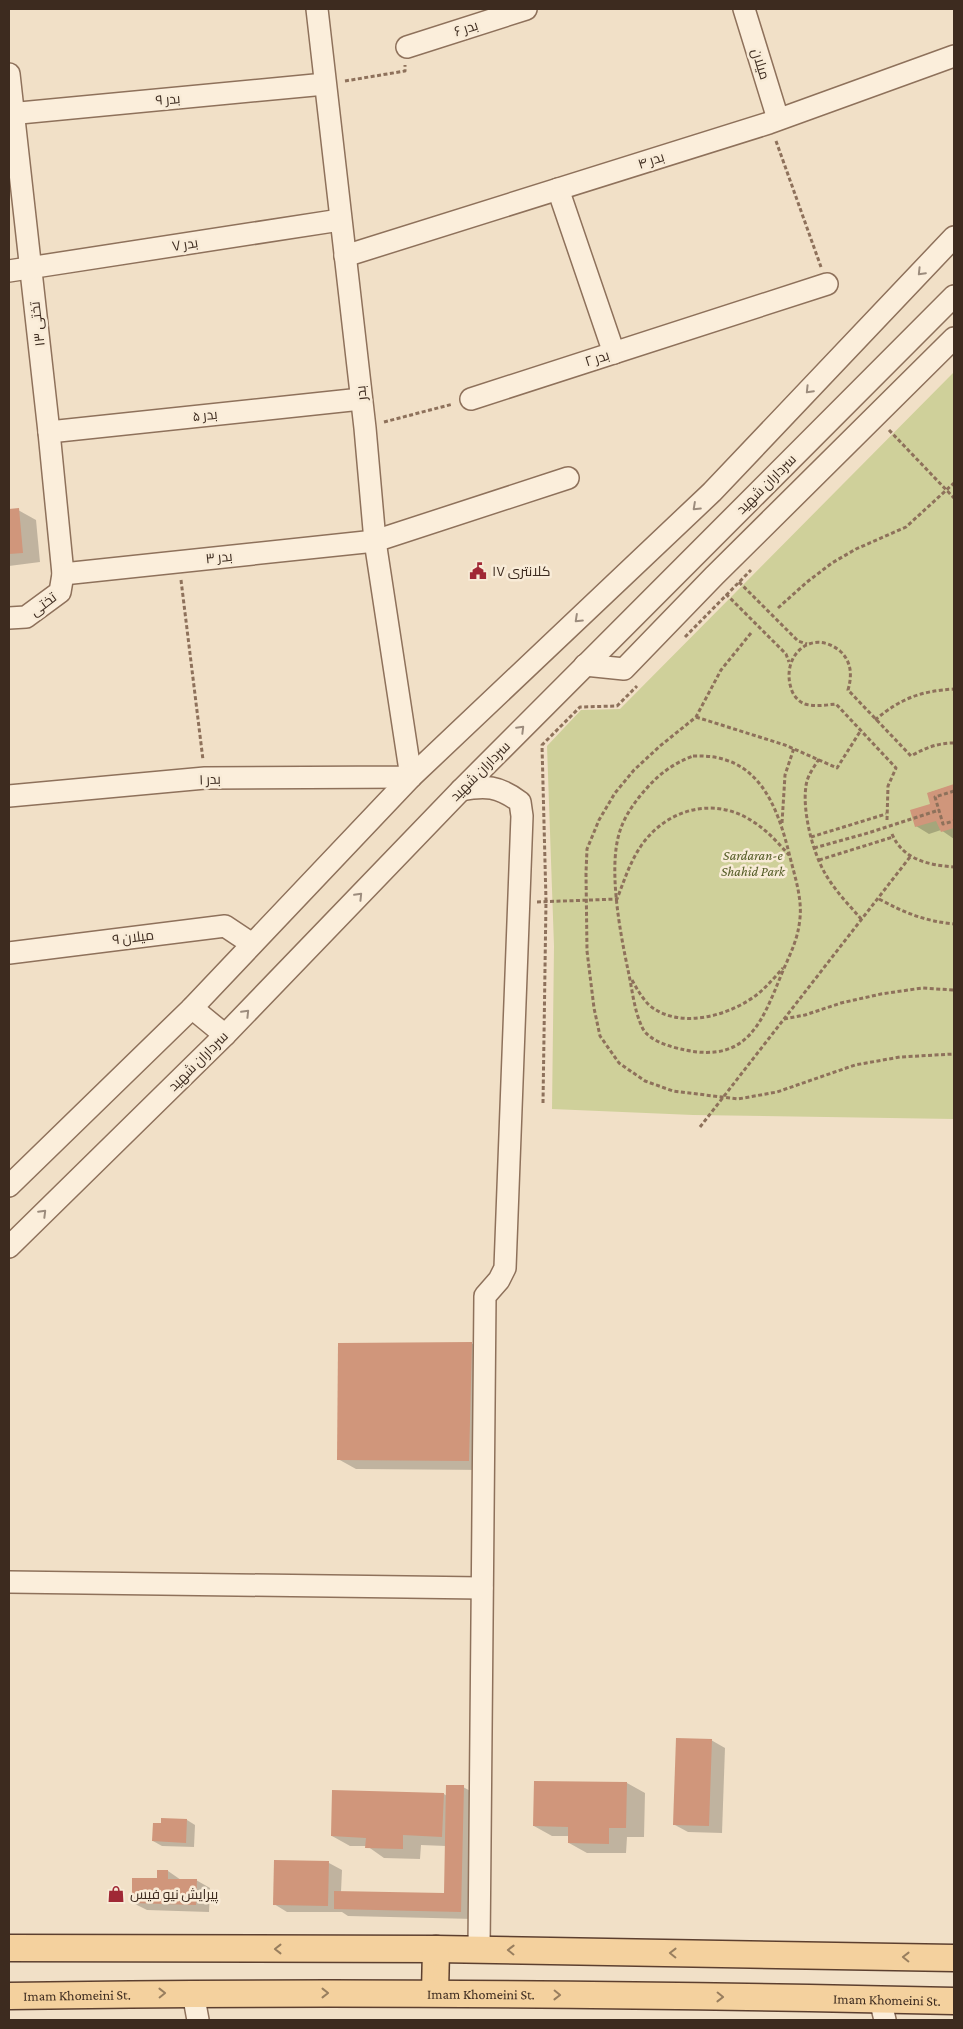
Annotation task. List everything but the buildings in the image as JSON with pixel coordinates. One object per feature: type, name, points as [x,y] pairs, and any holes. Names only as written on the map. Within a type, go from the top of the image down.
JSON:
[{"type":"main road","points":[[9,1948],[436,1949],[954,1958]]},
{"type":"main road","points":[[435,1993],[436,1949]]},
{"type":"main road","name":"Imam Khomeini St.","points":[[9,1996],[193,1993],[435,1993],[883,2010],[954,2001]]},
{"type":"street","name":"بدر","points":[[317,9],[375,541],[411,777]]},
{"type":"street","name":"بدر ۶","points":[[407,47],[526,9]]},
{"type":"street","name":"میلان","points":[[744,9],[774,121]]},
{"type":"street","name":"بدر ۴","points":[[345,256],[774,121],[954,56]]},
{"type":"street","name":"تختی ۱۳","points":[[9,74],[10,114],[49,432],[63,574]]},
{"type":"street","name":"بدر ۹","points":[[10,114],[325,84]]},
{"type":"street","points":[[558,189],[614,353]]},
{"type":"street","name":"بدر ۷","points":[[9,271],[340,220]]},
{"type":"street","points":[[13,1177],[192,1008],[411,777],[712,492],[954,237]]},
{"type":"street","name":"بدر ۲","points":[[471,399],[827,284]]},
{"type":"street","name":"سرداران شهید","points":[[9,1247],[225,1035],[461,790],[954,296]]},
{"type":"street","points":[[585,665],[624,669],[717,573],[954,338]]},
{"type":"street","name":"بدر ۵","points":[[49,432],[361,399]]},
{"type":"street","name":"بدر ۳","points":[[63,574],[375,541],[568,478]]},
{"type":"street","name":"تختی","points":[[9,618],[26,617],[60,592],[63,574]]},
{"type":"street","name":"بدر ۱","points":[[9,796],[205,778],[411,777]]},
{"type":"street","points":[[461,790],[486,786],[507,792],[520,802],[522,816],[505,1268],[499,1280],[485,1296],[479,1950]]},
{"type":"street","name":"میلان ۹","points":[[9,952],[225,926],[252,944]]},
{"type":"street","points":[[192,1008],[225,1035]]},
{"type":"street","points":[[9,1582],[482,1588]]},
{"type":"street","points":[[193,1993],[198,2020]]},
{"type":"path","points":[[325,84],[404,71],[407,47]]},
{"type":"path","points":[[774,121],[827,284]]},
{"type":"path","points":[[364,428],[471,399]]},
{"type":"path","points":[[882,436],[896,423]]},
{"type":"path","points":[[889,430],[954,498]]},
{"type":"path","points":[[778,608],[832,563],[856,549],[906,527],[954,483]]},
{"type":"path","points":[[179,561],[205,778]]},
{"type":"path","points":[[679,644],[753,568]]},
{"type":"path","points":[[717,573],[739,582],[798,642],[808,644],[821,642],[832,645],[843,654],[850,668],[848,690],[911,756],[926,747],[942,743],[954,743]]},
{"type":"path","points":[[717,573],[727,595],[786,654],[790,663]]},
{"type":"path","points":[[751,633],[721,670],[696,717],[634,770],[615,793],[603,813],[587,850],[587,952],[594,1008],[600,1036],[619,1063],[645,1080],[673,1091],[738,1099],[777,1092],[855,1065],[900,1057],[954,1054]]},
{"type":"path","points":[[808,644],[796,652],[790,663],[788,675],[794,696],[803,704],[817,706],[836,704],[896,768],[888,786],[887,820]]},
{"type":"path","points":[[543,1103],[546,902],[542,745],[580,707],[617,706],[638,685]]},
{"type":"path","points":[[875,720],[892,706],[909,698],[930,691],[954,689]]},
{"type":"path","points":[[696,717],[794,748],[837,768],[861,730]]},
{"type":"path","points":[[782,827],[785,776],[794,748]]},
{"type":"path","points":[[693,756],[730,761],[757,780],[768,795],[779,814],[790,855],[799,892],[800,917],[794,950],[785,966],[765,1015],[752,1034],[740,1044],[720,1051],[694,1052],[673,1048],[652,1038],[642,1029],[621,937],[615,856],[621,827],[630,809],[651,783],[666,769],[682,760],[693,756]]},
{"type":"path","points":[[819,759],[811,772],[806,786],[805,801],[811,837],[826,875],[862,920]]},
{"type":"path","points":[[954,791],[935,797],[943,824],[954,820]]},
{"type":"path","points":[[618,899],[641,845],[652,833],[675,815],[700,808],[719,808],[736,812],[765,830],[790,855]]},
{"type":"path","points":[[814,848],[939,810]]},
{"type":"path","points":[[811,837],[886,814]]},
{"type":"path","points":[[819,860],[892,835],[910,857],[933,866],[954,867]]},
{"type":"path","points":[[700,1127],[910,857]]},
{"type":"path","points":[[519,903],[618,899]]},
{"type":"path","points":[[879,899],[902,911],[931,922],[954,924]]},
{"type":"path","points":[[630,978],[649,1004],[658,1011],[674,1017],[692,1018],[728,1011],[746,1001],[759,993],[785,966]]},
{"type":"path","points":[[784,1019],[805,1016],[842,1003],[881,994],[922,988],[954,990]]},
{"type":"green space","name":"Sardaran-e Shahid Park","points":[[954,372],[954,1119],[693,1115],[552,1109],[554,946],[547,746],[581,710],[620,709]]},
{"type":"place","name":"کلانتری ۱۷","points":[[478,571]]},
{"type":"place","name":"پیرایش نیو فیس","points":[[116,1894]]}]
